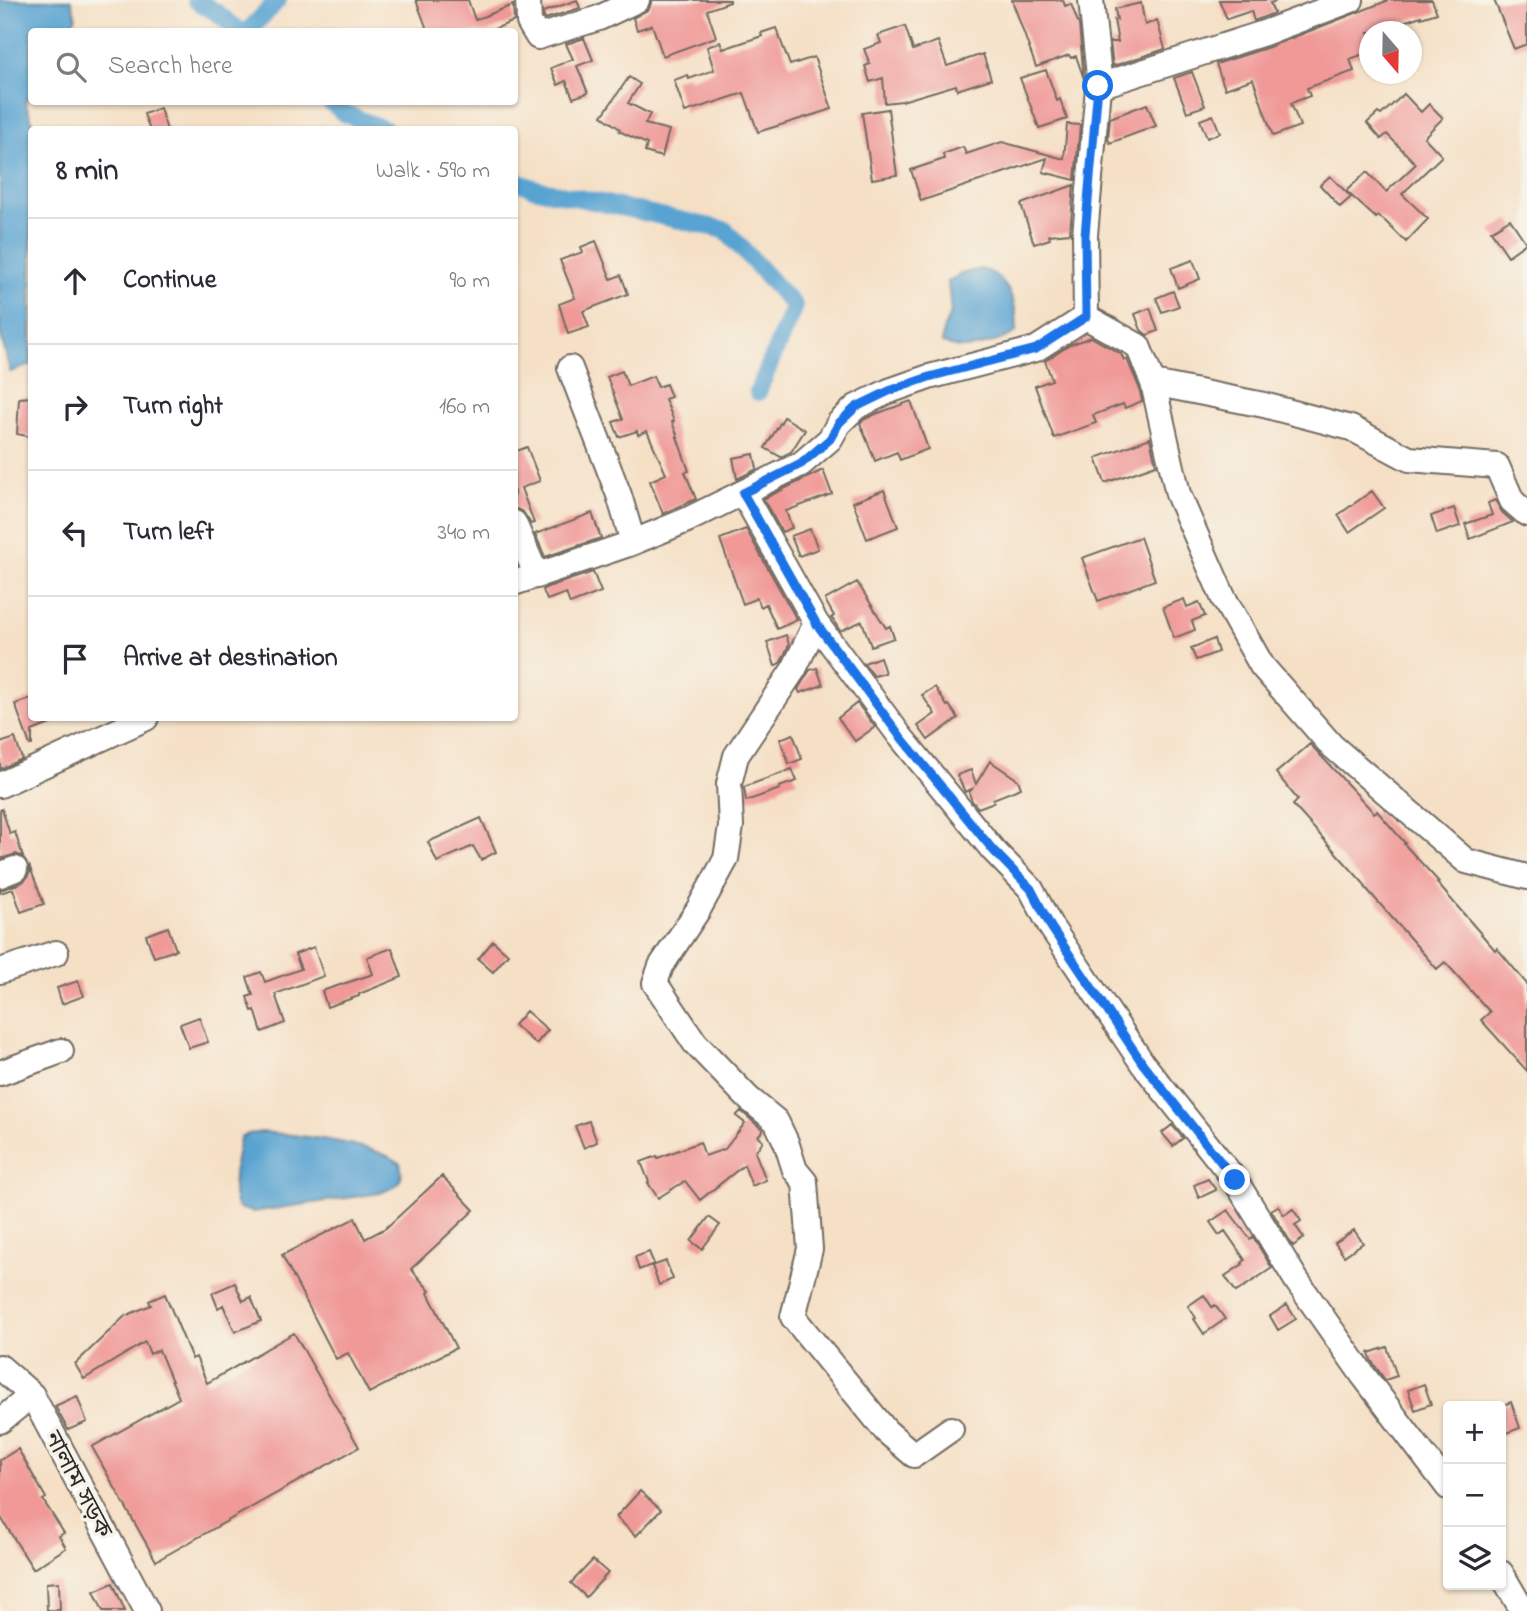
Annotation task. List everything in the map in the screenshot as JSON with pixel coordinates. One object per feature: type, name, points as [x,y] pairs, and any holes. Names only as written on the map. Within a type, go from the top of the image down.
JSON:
[{"type":"street","points":[[528,0],[529,22],[538,37],[599,18],[637,0]]},
{"type":"street","points":[[1086,317],[1085,235],[1100,76],[1091,0]]},
{"type":"street","points":[[1098,86],[1264,33],[1351,0]]},
{"type":"street","points":[[1086,317],[1139,346],[1153,383],[1178,494],[1223,597],[1262,666],[1331,745],[1466,861],[1527,877]]},
{"type":"street","points":[[518,542],[526,580],[633,542],[801,464],[830,439],[839,423],[856,407],[889,391],[929,377],[1036,349],[1086,317]]},
{"type":"street","points":[[570,368],[619,495],[633,542]]},
{"type":"street","points":[[1153,383],[1264,405],[1351,428],[1409,459],[1497,466],[1512,501],[1527,514]]},
{"type":"street","points":[[743,493],[816,623],[900,736],[993,850],[1031,889],[1051,927],[1143,1064],[1235,1180],[1297,1280],[1363,1375],[1443,1480]]},
{"type":"street","points":[[816,623],[794,669],[736,756],[729,784],[732,826],[726,859],[698,910],[661,966],[655,983],[695,1043],[748,1098],[776,1121],[795,1170],[805,1182],[810,1249],[793,1317],[886,1431],[914,1455],[951,1429]]},
{"type":"street","points":[[0,785],[139,721]]},
{"type":"street","points":[[0,971],[56,953]]},
{"type":"street","points":[[0,1073],[61,1051]]},
{"type":"street","name":"নালাম সড়ক","points":[[0,1367],[32,1395],[146,1611]]},
{"type":"street","points":[[0,1421],[32,1395]]},
{"type":"street","points":[[1506,1582],[1523,1611]]},
{"type":"water","points":[[0,0],[71,0],[76,17],[70,28],[28,28],[28,97],[25,102],[34,126],[28,126],[28,366],[10,372],[0,331]]},
{"type":"water","points":[[980,269],[998,277],[1010,293],[1016,312],[1016,332],[972,347],[959,348],[942,343],[943,330],[951,312],[948,282],[961,274]]},
{"type":"water","points":[[262,1132],[334,1141],[372,1150],[400,1163],[401,1179],[396,1186],[380,1193],[253,1212],[238,1208],[234,1183],[240,1138]]},
{"type":"building","points":[[416,0],[468,0],[475,20],[513,5],[514,21],[497,28],[426,28]]},
{"type":"building","points":[[577,0],[580,8],[544,18],[543,12]]},
{"type":"building","points":[[652,0],[730,2],[707,10],[716,37],[663,56],[652,25],[637,30],[633,18],[649,9]]},
{"type":"building","points":[[1012,0],[1063,0],[1065,6],[1071,4],[1079,25],[1084,79],[1076,56],[1071,58],[1069,55],[1036,67]]},
{"type":"building","points":[[1219,0],[1275,0],[1270,3],[1274,13],[1254,21],[1251,11],[1227,19]]},
{"type":"building","points":[[1389,0],[1432,0],[1437,13],[1406,21],[1359,21],[1359,56],[1350,59],[1354,71],[1307,88],[1310,96],[1291,103],[1300,126],[1273,136],[1253,79],[1225,89],[1216,64],[1269,47]]},
{"type":"building","points":[[1494,0],[1527,0],[1527,44],[1514,49]]},
{"type":"building","points":[[1141,3],[1145,25],[1157,20],[1165,49],[1113,66],[1110,42],[1118,42],[1115,9]]},
{"type":"building","points":[[905,26],[913,50],[938,41],[947,66],[983,54],[991,79],[957,90],[956,85],[902,101],[885,103],[883,78],[870,82],[865,66],[870,64],[864,49],[881,43],[878,35]]},
{"type":"building","points":[[776,28],[790,65],[814,57],[832,109],[758,132],[744,93],[685,112],[674,80],[688,75],[689,79],[714,70],[707,47],[720,42],[723,49],[762,36],[761,33]]},
{"type":"building","points":[[584,38],[593,60],[577,66],[588,93],[573,98],[566,81],[558,85],[551,68],[573,59],[566,44]]},
{"type":"building","points":[[1046,70],[1057,101],[1060,99],[1067,119],[1039,128],[1020,78]]},
{"type":"building","points":[[1192,72],[1205,106],[1187,112],[1174,78]]},
{"type":"building","points":[[629,77],[640,84],[628,103],[650,114],[645,124],[669,130],[662,157],[645,152],[647,144],[619,131],[620,129],[602,116]]},
{"type":"building","points":[[1404,94],[1421,112],[1429,104],[1443,118],[1424,137],[1442,156],[1402,194],[1428,219],[1406,242],[1385,221],[1378,216],[1376,218],[1346,191],[1367,172],[1386,192],[1416,164],[1387,134],[1381,139],[1367,123],[1378,113],[1381,115]]},
{"type":"building","points":[[1147,104],[1156,126],[1110,143],[1110,118]]},
{"type":"building","points":[[160,108],[166,126],[148,126],[144,114]]},
{"type":"building","points":[[888,109],[897,175],[872,179],[862,113]]},
{"type":"building","points":[[1213,115],[1220,133],[1207,138],[1200,120]]},
{"type":"building","points":[[1067,124],[1080,125],[1075,180],[1043,172],[1047,158],[921,201],[911,170],[944,159],[943,154],[963,147],[966,154],[1002,142],[1064,159]]},
{"type":"building","points":[[1330,176],[1351,197],[1340,207],[1320,185]]},
{"type":"building","points":[[1074,185],[1070,233],[1049,235],[1050,239],[1034,244],[1021,204]]},
{"type":"building","points":[[1510,219],[1526,243],[1508,256],[1491,231]]},
{"type":"building","points":[[596,241],[611,279],[621,275],[628,294],[583,311],[589,327],[568,334],[559,304],[575,298],[560,260],[583,252],[581,247]]},
{"type":"building","points":[[1193,260],[1200,279],[1178,288],[1171,268]]},
{"type":"building","points":[[1173,291],[1179,306],[1162,312],[1156,298]]},
{"type":"building","points":[[1150,308],[1158,331],[1147,335],[1141,330],[1135,314]]},
{"type":"building","points":[[1091,337],[1121,354],[1124,360],[1127,359],[1142,401],[1125,408],[1123,404],[1093,415],[1096,423],[1054,438],[1035,386],[1052,380],[1045,361],[1070,345]]},
{"type":"building","points":[[622,371],[628,386],[653,376],[658,387],[666,384],[671,397],[665,399],[689,471],[685,472],[696,499],[663,514],[650,481],[666,474],[647,431],[619,437],[613,422],[623,419],[607,377]]},
{"type":"building","points":[[28,397],[28,436],[17,434],[19,398]]},
{"type":"building","points":[[911,401],[928,449],[900,460],[897,452],[875,461],[860,423]]},
{"type":"building","points":[[784,417],[805,430],[791,452],[781,457],[765,448]]},
{"type":"building","points":[[1150,438],[1156,465],[1105,483],[1096,458]]},
{"type":"building","points":[[527,447],[540,481],[521,488],[534,523],[531,524],[523,512],[518,510],[518,450]]},
{"type":"building","points":[[754,454],[757,469],[737,479],[733,458]]},
{"type":"building","points":[[823,470],[832,494],[786,511],[792,528],[782,532],[763,499]]},
{"type":"building","points":[[884,490],[898,527],[867,539],[853,502]]},
{"type":"building","points":[[1372,491],[1384,508],[1349,532],[1338,515]]},
{"type":"building","points":[[1495,500],[1502,512],[1513,522],[1470,539],[1465,524],[1492,515],[1488,503]]},
{"type":"building","points":[[1454,508],[1460,526],[1437,534],[1431,516]]},
{"type":"building","points":[[592,513],[601,538],[545,557],[535,534]]},
{"type":"building","points":[[746,529],[797,620],[777,629],[766,604],[761,607],[757,598],[743,604],[720,539]]},
{"type":"building","points":[[810,529],[818,549],[799,556],[791,536]]},
{"type":"building","points":[[1140,537],[1155,580],[1098,601],[1082,558]]},
{"type":"building","points":[[593,572],[601,592],[570,604],[566,593],[547,600],[543,590],[545,588]]},
{"type":"building","points":[[857,582],[886,628],[890,626],[894,638],[871,646],[862,621],[840,631],[831,618],[834,616],[825,600]]},
{"type":"building","points":[[1184,599],[1187,607],[1199,602],[1205,616],[1192,621],[1195,630],[1174,638],[1163,607]]},
{"type":"building","points":[[786,635],[789,645],[781,662],[775,666],[767,642]]},
{"type":"building","points":[[1214,639],[1218,652],[1196,660],[1191,648]]},
{"type":"building","points":[[880,657],[885,673],[874,676],[864,663]]},
{"type":"building","points":[[817,668],[823,685],[800,693],[798,689],[810,670]]},
{"type":"building","points":[[935,687],[958,718],[928,740],[918,726],[935,714],[922,695]]},
{"type":"building","points":[[28,699],[28,721],[58,721],[32,731],[30,745],[15,704]]},
{"type":"building","points":[[857,703],[875,727],[855,741],[838,718]]},
{"type":"building","points":[[793,734],[802,759],[789,764],[780,739]]},
{"type":"building","points":[[15,738],[22,759],[0,769],[0,743]]},
{"type":"building","points":[[1310,744],[1374,813],[1377,811],[1527,984],[1527,1071],[1481,1020],[1490,1012],[1445,962],[1437,969],[1293,805],[1298,800],[1276,773]]},
{"type":"building","points":[[990,761],[1018,780],[1021,788],[978,808],[969,793],[972,789],[965,792],[957,775],[971,770],[976,784]]},
{"type":"building","points":[[792,769],[797,781],[746,801],[744,787]]},
{"type":"building","points":[[2,809],[10,834],[15,832],[23,857],[16,854],[0,859]]},
{"type":"building","points":[[481,818],[496,852],[481,860],[473,846],[437,862],[428,842]]},
{"type":"building","points":[[29,865],[44,904],[21,912],[13,889],[0,893],[0,890],[26,879],[30,872]]},
{"type":"building","points":[[168,927],[176,950],[154,957],[146,935]]},
{"type":"building","points":[[493,941],[508,954],[493,972],[478,959]]},
{"type":"building","points":[[314,947],[324,976],[275,994],[285,1023],[262,1032],[255,1010],[252,1011],[247,997],[253,995],[247,977],[261,972],[265,982],[301,969],[295,954]]},
{"type":"building","points":[[392,948],[402,977],[327,1007],[322,991],[373,974],[367,957]]},
{"type":"building","points":[[78,981],[84,996],[62,1004],[57,988]]},
{"type":"building","points":[[526,1011],[548,1030],[536,1044],[514,1025]]},
{"type":"building","points":[[199,1017],[208,1042],[189,1048],[180,1024]]},
{"type":"building","points":[[741,1111],[763,1130],[758,1136],[763,1141],[755,1152],[766,1180],[752,1186],[744,1165],[700,1200],[685,1181],[658,1198],[648,1183],[641,1162],[700,1142],[705,1156],[725,1149],[745,1123],[736,1116]]},
{"type":"building","points":[[589,1121],[597,1142],[584,1148],[575,1126]]},
{"type":"building","points":[[1172,1125],[1183,1138],[1173,1146],[1162,1133]]},
{"type":"building","points":[[442,1176],[474,1210],[411,1269],[430,1291],[428,1293],[456,1348],[369,1393],[348,1353],[336,1359],[282,1255],[355,1218],[365,1239],[386,1228]]},
{"type":"building","points":[[1208,1179],[1216,1190],[1199,1198],[1194,1185]]},
{"type":"building","points":[[1278,1206],[1284,1215],[1293,1209],[1301,1221],[1295,1225],[1304,1238],[1293,1246],[1271,1210]]},
{"type":"building","points":[[1228,1210],[1250,1239],[1253,1237],[1272,1268],[1236,1292],[1225,1276],[1245,1260],[1225,1231],[1219,1235],[1210,1222]]},
{"type":"building","points":[[709,1217],[720,1225],[702,1249],[691,1241]]},
{"type":"building","points":[[1354,1230],[1363,1243],[1344,1256],[1335,1243]]},
{"type":"building","points":[[649,1252],[654,1264],[639,1270],[635,1257]]},
{"type":"building","points":[[666,1261],[673,1279],[659,1285],[652,1266]]},
{"type":"building","points":[[235,1283],[243,1301],[251,1297],[261,1321],[235,1332],[223,1305],[218,1308],[212,1293]]},
{"type":"building","points":[[165,1294],[192,1359],[196,1357],[207,1383],[294,1333],[359,1447],[156,1561],[92,1447],[179,1398],[159,1350],[150,1354],[145,1342],[84,1379],[75,1364],[125,1316],[151,1305],[149,1301]]},
{"type":"building","points":[[1204,1295],[1225,1319],[1204,1334],[1188,1306]]},
{"type":"building","points":[[1287,1305],[1296,1319],[1278,1330],[1270,1316]]},
{"type":"building","points":[[1387,1347],[1397,1376],[1385,1380],[1369,1353]]},
{"type":"building","points":[[1424,1384],[1431,1404],[1415,1410],[1408,1390]]},
{"type":"building","points":[[77,1396],[87,1422],[68,1430],[55,1406]]},
{"type":"building","points":[[1511,1402],[1520,1428],[1506,1433],[1506,1404]]},
{"type":"building","points":[[18,1449],[46,1498],[43,1500],[64,1533],[59,1536],[66,1548],[33,1569],[0,1516],[0,1460]]},
{"type":"building","points":[[640,1491],[661,1510],[636,1536],[616,1517]]},
{"type":"building","points":[[593,1560],[608,1573],[586,1597],[571,1583]]},
{"type":"building","points":[[59,1582],[60,1610],[47,1610],[46,1583]]},
{"type":"building","points":[[113,1583],[125,1611],[103,1611],[94,1591]]},
{"type":"waterway","points":[[196,0],[236,28]]},
{"type":"waterway","points":[[251,28],[278,0]]},
{"type":"waterway","points":[[334,105],[344,113],[376,126]]},
{"type":"waterway","points":[[518,182],[533,188],[725,230],[794,306],[758,392]]},
{"type":"route","points":[[1098,86],[1085,235],[1086,317],[1036,349],[929,377],[889,391],[856,407],[839,423],[830,439],[801,464],[743,493],[816,623],[900,736],[993,850],[1031,889],[1051,927],[1143,1064],[1235,1180]]}]
